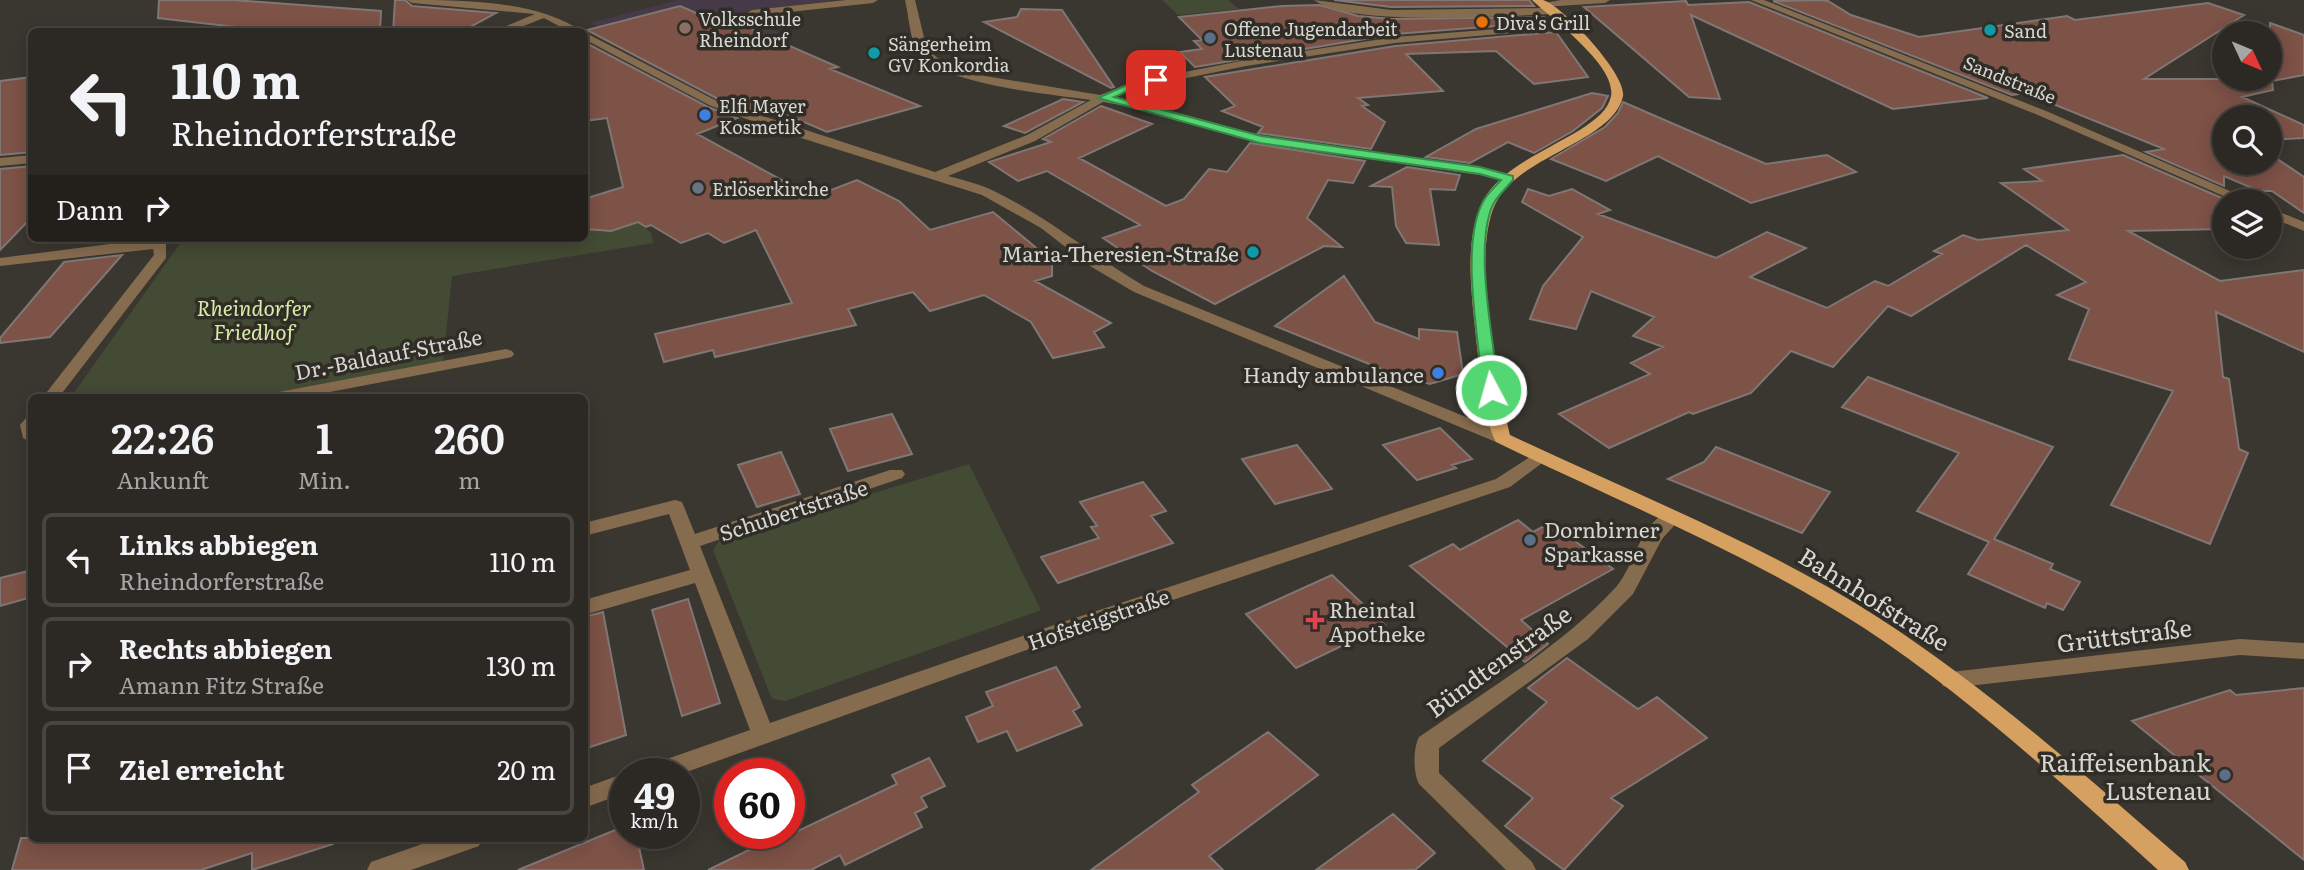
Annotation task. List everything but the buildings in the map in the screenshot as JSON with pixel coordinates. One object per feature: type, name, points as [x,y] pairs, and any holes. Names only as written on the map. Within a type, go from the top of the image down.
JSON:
[{"type":"main road","points":[[1502,438],[1491,390],[1477,255],[1480,226],[1489,201],[1509,178],[1528,162],[1596,125],[1611,112],[1617,94],[1616,85],[1600,58],[1544,5]]},
{"type":"main road","name":"Bahnhofstraße","points":[[1502,438],[1735,546],[1871,623],[1951,680],[2048,759],[2176,870]]},
{"type":"street","points":[[412,0],[528,9],[545,14],[571,28]]},
{"type":"street","points":[[752,13],[873,0]]},
{"type":"street","points":[[910,0],[922,51],[941,65],[971,77],[1139,105],[1260,139],[1480,171],[1509,178]]},
{"type":"street","points":[[1318,0],[1333,8],[1455,13],[1605,0]]},
{"type":"street","name":"Sandstraße","points":[[1756,0],[2030,108],[2218,189]]},
{"type":"street","points":[[528,9],[542,2]]},
{"type":"street","points":[[508,28],[545,14]]},
{"type":"street","points":[[938,175],[1031,138],[1103,98],[1134,85],[1246,63],[1395,40],[1568,25]]},
{"type":"street","points":[[588,37],[713,103],[783,128],[938,175],[999,198],[1046,225],[1096,263],[1139,289],[1502,438]]},
{"type":"street","points":[[0,162],[28,159]]},
{"type":"street","points":[[2282,217],[2304,227]]},
{"type":"street","points":[[0,262],[154,242]]},
{"type":"street","points":[[53,394],[162,254],[162,242]]},
{"type":"street","name":"Dr.-Baldauf-Straße","points":[[295,394],[506,354]]},
{"type":"street","name":"Hofsteigstraße","points":[[696,758],[1087,621],[1503,483],[1539,457]]},
{"type":"street","name":"Schubertstraße","points":[[689,543],[896,474]]},
{"type":"street","name":"Schubertstraße","points":[[588,529],[675,506],[763,734]]},
{"type":"street","name":"Bündtenstraße","points":[[1523,870],[1427,777],[1427,744],[1581,634],[1626,589],[1654,536],[1672,517]]},
{"type":"street","points":[[588,607],[701,574]]},
{"type":"street","name":"Grüttstraße","points":[[1951,680],[2240,647],[2304,651]]},
{"type":"street","points":[[588,796],[609,788]]},
{"type":"street","points":[[380,870],[459,842]]},
{"type":"shaded area","name":"Volksschule Rheindorf","points":[[678,0],[831,1],[746,11],[745,16],[780,33],[670,65],[590,23]]},
{"type":"green space","points":[[1162,0],[1228,0],[1239,9],[1178,15]]},
{"type":"green space","name":"Rheindorfer Friedhof","points":[[638,222],[651,233],[653,243],[452,276],[443,362],[278,394],[73,394],[181,242],[588,242],[588,228],[603,232]]},
{"type":"green space","points":[[969,464],[1041,610],[785,701],[772,699],[713,550],[720,540]]},
{"type":"place","name":"Diva's Grill","points":[[1482,22]]},
{"type":"place","name":"Volksschule Rheindorf","points":[[685,28]]},
{"type":"place","name":"Sand","points":[[1990,30]]},
{"type":"place","name":"Offene Jugendarbeit Lustenau","points":[[1210,38]]},
{"type":"place","name":"Sängerheim GV Konkordia","points":[[874,53]]},
{"type":"place","name":"Elfi Mayer Kosmetik","points":[[705,115]]},
{"type":"place","name":"Erlöserkirche","points":[[698,188]]},
{"type":"place","name":"Maria-Theresien-Straße","points":[[1253,252]]},
{"type":"place","name":"Handy ambulance","points":[[1438,373]]},
{"type":"place","name":"Dornbirner Sparkasse","points":[[1530,540]]},
{"type":"place","name":"Rheintal Apotheke","points":[[1315,620]]},
{"type":"place","name":"Raiffeisenbank Lustenau","points":[[2225,775]]},
{"type":"route","points":[[1156,80],[1134,85],[1103,98],[1139,105],[1260,139],[1480,171],[1509,178],[1489,201],[1480,226],[1477,255],[1491,390]]}]
